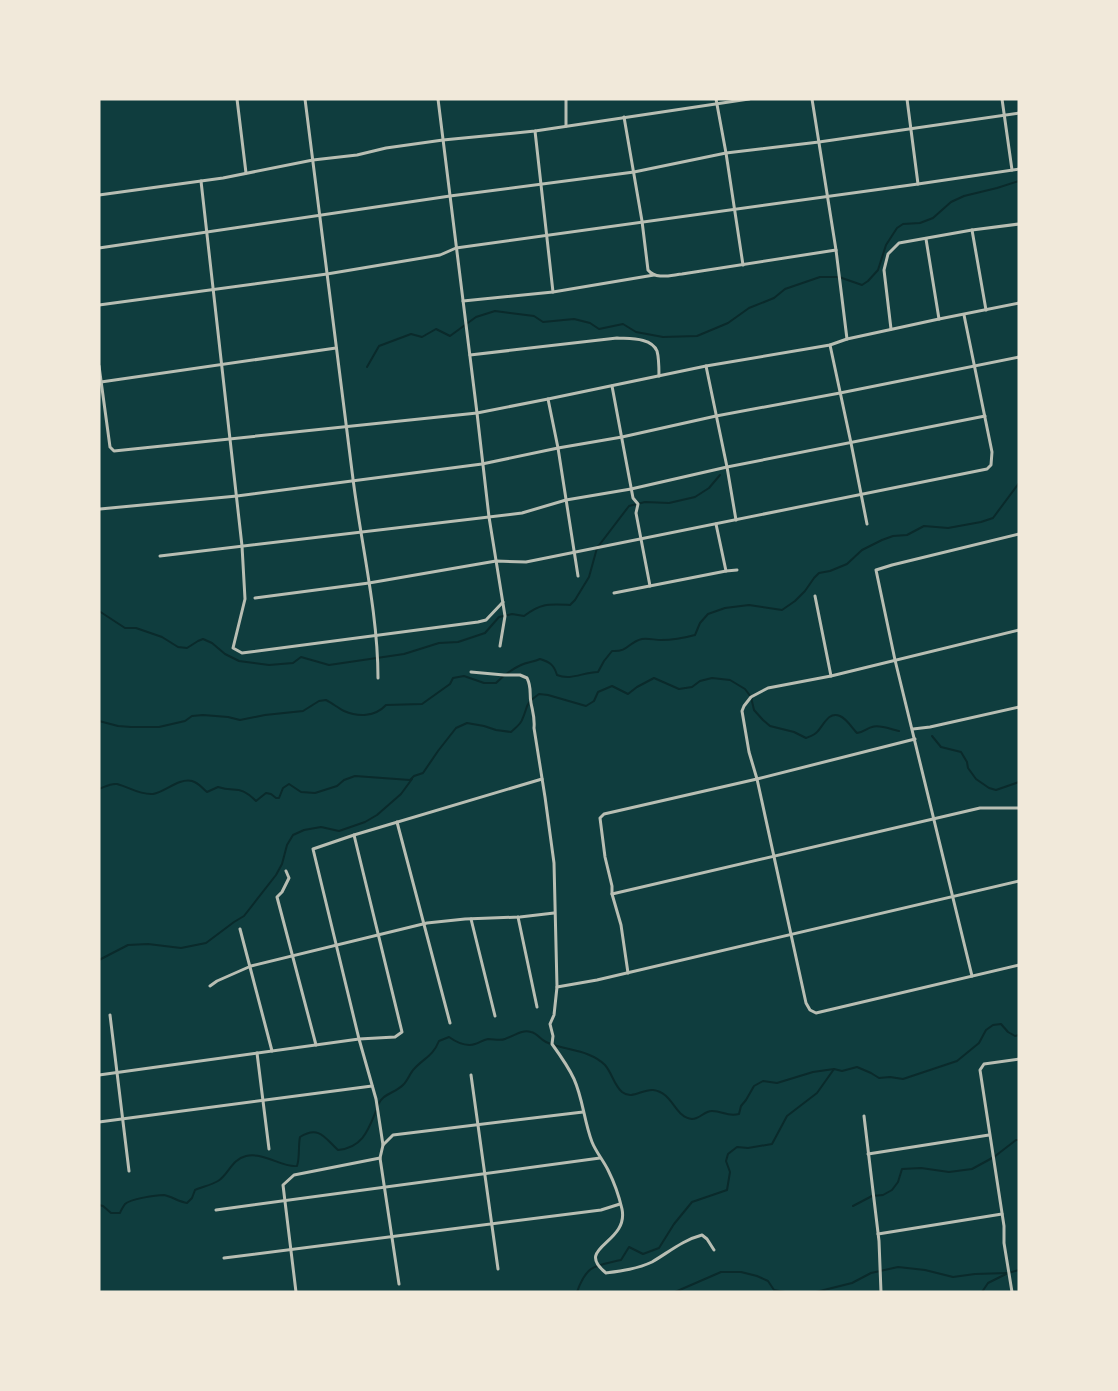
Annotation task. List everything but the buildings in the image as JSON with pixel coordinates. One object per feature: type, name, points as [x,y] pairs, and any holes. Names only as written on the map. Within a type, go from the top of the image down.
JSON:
[{"type":"street","points":[[237,99],[246,173]]},
{"type":"street","points":[[305,99],[353,481],[369,583],[378,658],[378,678]]},
{"type":"street","points":[[438,99],[482,464],[505,616],[500,646]]},
{"type":"street","points":[[566,99],[566,126]]},
{"type":"street","points":[[99,195],[201,181],[386,148],[566,126],[717,101],[749,99]]},
{"type":"street","points":[[812,99],[836,250],[847,339]]},
{"type":"street","points":[[907,99],[918,184]]},
{"type":"street","points":[[1002,99],[1012,170]]},
{"type":"street","points":[[717,101],[743,265]]},
{"type":"street","points":[[99,248],[450,196],[634,172],[726,153],[1019,113]]},
{"type":"street","points":[[624,116],[648,270],[655,275]]},
{"type":"street","points":[[535,130],[553,292]]},
{"type":"street","points":[[99,305],[327,274],[440,255],[456,248],[1019,169]]},
{"type":"street","points":[[201,181],[242,546],[245,599],[233,648],[242,653],[478,622],[486,620],[503,602]]},
{"type":"street","points":[[891,329],[884,270],[888,254],[899,243],[1019,224]]},
{"type":"street","points":[[972,230],[986,310]]},
{"type":"street","points":[[926,238],[939,319]]},
{"type":"street","points":[[463,301],[553,292],[655,275],[682,274],[836,250]]},
{"type":"street","points":[[99,366],[110,447],[114,451],[477,413],[706,366],[830,345],[891,329],[1019,303]]},
{"type":"street","points":[[255,598],[369,583],[496,561],[525,562],[987,469],[992,465],[992,452],[964,315]]},
{"type":"street","points":[[470,355],[617,338],[641,340],[650,343],[657,351],[659,376]]},
{"type":"street","points":[[830,345],[867,524]]},
{"type":"street","points":[[101,382],[336,348]]},
{"type":"street","points":[[100,509],[237,496],[482,464],[1019,357]]},
{"type":"street","points":[[706,366],[736,520]]},
{"type":"street","points":[[612,386],[631,489],[633,498],[638,504],[636,513],[650,585]]},
{"type":"street","points":[[548,399],[578,576]]},
{"type":"street","points":[[160,556],[522,513],[566,500],[631,489],[727,467],[984,416]]},
{"type":"street","points":[[716,524],[726,571]]},
{"type":"street","points":[[972,976],[895,660],[876,570],[1019,534]]},
{"type":"street","points":[[614,593],[736,570]]},
{"type":"street","points":[[815,596],[831,676]]},
{"type":"street","points":[[1019,630],[831,676],[768,688],[751,697],[742,711],[748,752],[757,779],[806,1003],[810,1010],[816,1013],[1019,965]]},
{"type":"street","points":[[471,672],[520,675],[527,678],[531,686],[530,700],[535,718],[534,728],[554,863],[557,987],[554,1015],[550,1024],[552,1044],[575,1081],[591,1140],[614,1185],[623,1220],[620,1229],[599,1248],[595,1258],[596,1266],[606,1273],[627,1270],[649,1263],[690,1239],[702,1235],[714,1250]]},
{"type":"street","points":[[913,729],[1019,707]]},
{"type":"street","points":[[628,973],[621,925],[612,894],[600,824],[600,818],[604,814],[757,779],[915,739]]},
{"type":"street","points":[[399,1284],[380,1158],[383,1144],[376,1099],[359,1039],[313,849],[542,779]]},
{"type":"street","points":[[612,894],[980,808],[1019,808]]},
{"type":"street","points":[[396,822],[450,1023]]},
{"type":"street","points":[[99,1074],[359,1039],[395,1037],[402,1032],[354,835]]},
{"type":"street","points":[[286,871],[289,878],[277,897],[316,1045]]},
{"type":"street","points":[[557,987],[628,973],[1019,881]]},
{"type":"street","points":[[210,986],[250,967],[424,924],[554,913]]},
{"type":"street","points":[[518,917],[537,1008]]},
{"type":"street","points":[[471,919],[495,1016]]},
{"type":"street","points":[[240,929],[272,1051]]},
{"type":"street","points":[[110,1015],[129,1171]]},
{"type":"street","points":[[257,1053],[269,1149]]},
{"type":"street","points":[[1012,1292],[980,1070],[984,1064],[1019,1059]]},
{"type":"street","points":[[471,1075],[498,1269]]},
{"type":"street","points":[[99,1122],[372,1086]]},
{"type":"street","points":[[383,1144],[393,1135],[583,1112]]},
{"type":"street","points":[[864,1116],[878,1234],[881,1292]]},
{"type":"street","points":[[868,1154],[989,1135]]},
{"type":"street","points":[[296,1292],[283,1185],[294,1175],[380,1158]]},
{"type":"street","points":[[216,1210],[600,1158]]},
{"type":"street","points":[[224,1258],[601,1210],[620,1204]]},
{"type":"street","points":[[878,1234],[1002,1214]]},
{"type":"waterway","points":[[367,367],[379,346],[411,334],[422,337],[436,329],[450,336],[476,317],[495,311],[534,316],[543,322],[574,319],[590,323],[599,329],[623,324],[636,332],[663,337],[697,336],[728,323],[749,308],[774,298],[785,289],[820,277],[839,277],[862,285],[878,270],[886,245],[897,228],[903,224],[920,223],[933,218],[951,202],[964,196],[1019,181]]},
{"type":"waterway","points":[[99,611],[125,628],[136,628],[162,637],[178,647],[187,648],[203,639],[239,661],[269,665],[293,663],[301,657],[329,665],[404,654],[439,643],[458,642],[485,633],[499,617],[512,614],[524,616],[545,605],[570,605],[589,577],[597,548],[629,506],[645,502],[669,503],[695,497],[709,488],[720,475]]},
{"type":"waterway","points":[[99,721],[118,726],[159,727],[185,721],[192,716],[203,715],[240,720],[303,711],[319,701],[326,700],[344,711],[366,715],[377,712],[386,705],[422,704],[450,684],[453,678],[464,676],[484,683],[496,683],[523,664],[540,659],[551,664],[557,675],[562,677],[598,672],[612,651],[622,650],[642,639],[670,640],[695,635],[700,623],[708,614],[725,608],[749,605],[782,610],[795,601],[819,573],[847,564],[862,550],[882,540],[907,535],[924,526],[948,528],[993,518],[1019,483]]},
{"type":"waterway","points":[[99,789],[117,784],[139,792],[153,794],[182,781],[192,781],[207,792],[218,787],[237,790],[245,792],[256,801],[266,793],[279,798],[283,788],[289,784],[301,792],[315,793],[337,786],[344,780],[355,776],[410,780],[423,773],[456,728],[467,723],[511,732],[521,722],[529,703],[539,694],[586,706],[594,701],[598,692],[612,686],[628,694],[654,678],[679,689],[692,687],[700,681],[712,678],[730,680],[745,689],[751,697],[754,710],[770,726],[794,732],[806,738],[817,732],[833,715],[845,719],[857,733],[875,726],[899,731]]},
{"type":"waterway","points":[[932,736],[941,747],[961,752],[976,779],[989,788],[996,790],[1019,782]]},
{"type":"waterway","points":[[99,960],[128,945],[148,944],[181,948],[206,943],[244,916],[276,875],[293,835],[321,827],[339,831],[365,822],[377,815],[401,794],[412,779]]},
{"type":"waterway","points":[[378,1105],[382,1098],[403,1085],[414,1069],[434,1050],[439,1041],[449,1037],[461,1044],[472,1045],[488,1039],[503,1040],[528,1031],[546,1042],[584,1053],[599,1060],[605,1065],[622,1092],[630,1095],[649,1090],[660,1092],[686,1118],[692,1119],[712,1111],[731,1115],[739,1114],[741,1106],[754,1086],[763,1081],[777,1083],[813,1072],[834,1069],[842,1071],[857,1067],[879,1078],[903,1079],[957,1061],[979,1043],[986,1030],[993,1025],[1001,1024],[1008,1032],[1015,1036],[1019,1035]]},
{"type":"waterway","points":[[577,1292],[588,1271],[621,1260],[629,1247],[643,1254],[659,1248],[674,1224],[692,1202],[727,1190],[730,1172],[726,1161],[728,1154],[737,1147],[748,1148],[772,1144],[787,1116],[817,1093],[834,1069]]},
{"type":"waterway","points":[[99,1205],[111,1213],[120,1213],[128,1202],[164,1195],[187,1203],[195,1190],[218,1181],[237,1160],[246,1156],[260,1156],[285,1165],[297,1166],[300,1137],[312,1132],[321,1134],[338,1150],[346,1149],[363,1137],[376,1111]]},
{"type":"waterway","points":[[853,1206],[872,1196],[883,1195],[892,1190],[898,1182],[902,1169],[921,1168],[949,1172],[972,1169],[1019,1140]]},
{"type":"waterway","points":[[816,1292],[852,1283],[871,1273],[898,1267],[925,1270],[953,1277],[1008,1273]]},
{"type":"waterway","points":[[982,1292],[988,1283],[1019,1270]]},
{"type":"waterway","points":[[675,1292],[721,1272],[741,1272],[757,1276],[768,1281],[774,1290],[785,1292]]}]
